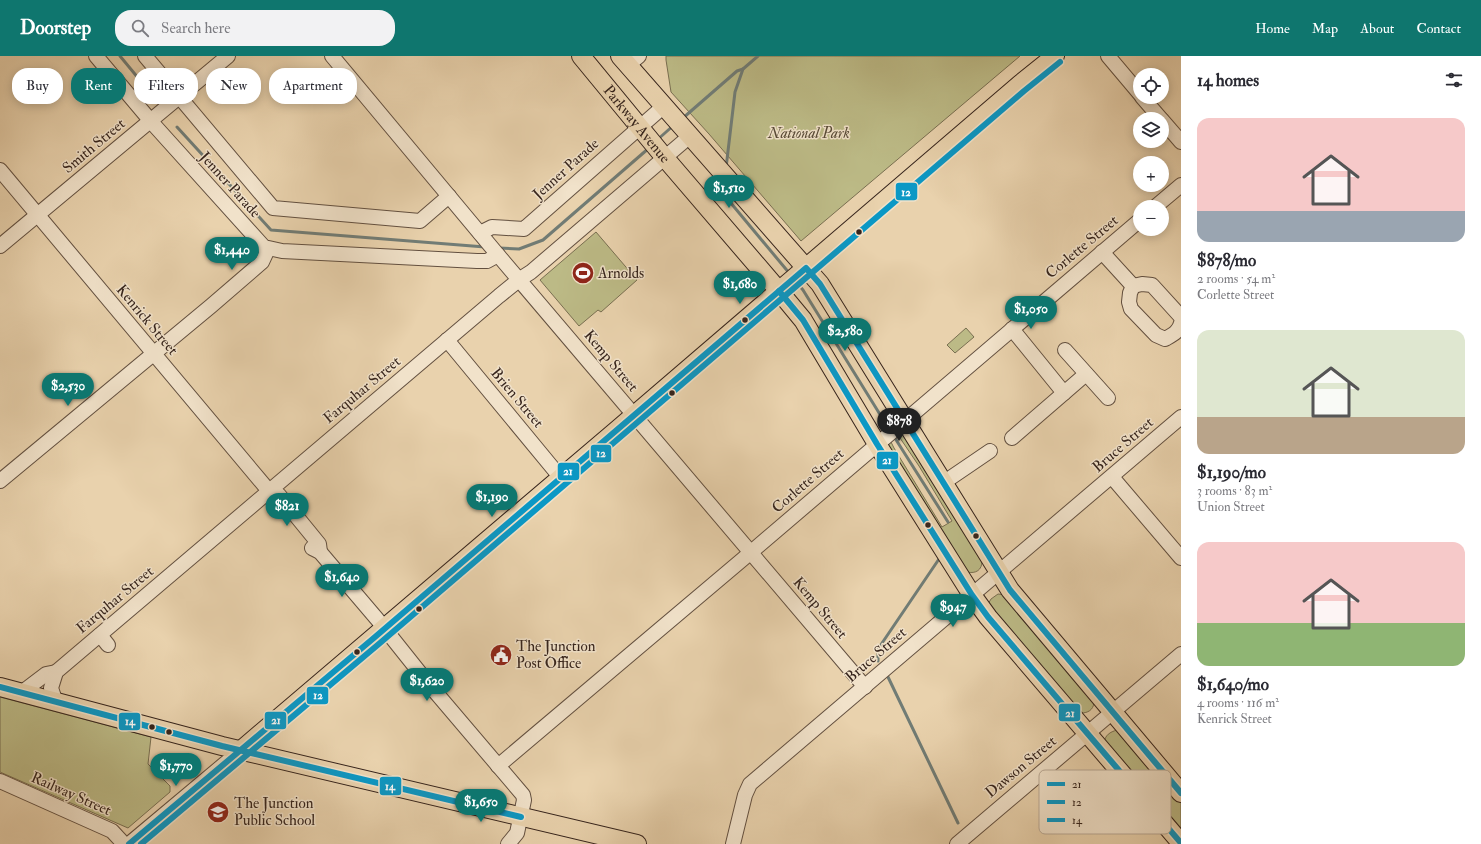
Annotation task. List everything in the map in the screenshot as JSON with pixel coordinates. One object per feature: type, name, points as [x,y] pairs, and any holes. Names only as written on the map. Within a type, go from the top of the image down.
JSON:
[{"type":"main road","name":"Parkway Avenue","points":[[581,56],[653,142],[793,279],[820,284],[998,573],[1010,590],[1162,770]]},
{"type":"main road","points":[[240,751],[385,629],[1055,56]]},
{"type":"main road","name":"Parkway Avenue","points":[[629,59],[677,121],[740,192],[793,279],[803,320],[877,444],[972,595],[988,617],[1119,770]]},
{"type":"main road","points":[[0,687],[240,751],[637,844]]},
{"type":"main road","name":"Parkway Avenue","points":[[1171,781],[1181,793]]},
{"type":"main road","name":"Parkway Avenue","points":[[1171,831],[1181,843]]},
{"type":"street","name":"Jenner Parade","points":[[96,56],[150,120],[259,243],[268,249]]},
{"type":"street","name":"Jenner Parade","points":[[145,56],[155,68]]},
{"type":"street","name":"Smith Street","points":[[198,82],[228,56]]},
{"type":"street","name":"Kemp Street","points":[[332,56],[482,236],[865,687]]},
{"type":"street","points":[[1108,56],[1133,86]]},
{"type":"street","name":"Smith Street","points":[[0,246],[171,104]]},
{"type":"street","name":"Jenner Parade","points":[[186,104],[273,208],[420,221],[449,196]]},
{"type":"street","points":[[1148,104],[1155,112]]},
{"type":"street","name":"Jenner Parade","points":[[482,236],[492,227],[524,229],[653,142],[677,121]]},
{"type":"street","name":"Farquhar Street","points":[[21,693],[46,674],[56,672],[104,640],[269,491],[520,279],[532,272],[653,142],[677,121]]},
{"type":"street","points":[[1169,128],[1181,142]]},
{"type":"street","name":"Kenrick Street","points":[[0,170],[269,491],[272,502],[312,549],[320,552],[524,796],[517,833],[508,844]]},
{"type":"street","points":[[1163,200],[1181,185]]},
{"type":"street","name":"Corlette Street","points":[[498,766],[1133,226]]},
{"type":"street","points":[[0,481],[262,262],[268,249],[477,261],[487,261],[496,252]]},
{"type":"street","points":[[1102,252],[1133,286]]},
{"type":"street","points":[[1133,286],[1142,284],[1152,285],[1181,317]]},
{"type":"street","points":[[1133,286],[1130,293],[1129,302],[1131,309],[1156,335],[1165,339],[1175,334],[1181,326],[1181,323]]},
{"type":"street","points":[[1012,329],[1064,393]]},
{"type":"street","name":"Brien Street","points":[[447,340],[561,478]]},
{"type":"street","points":[[1065,350],[1108,398]]},
{"type":"street","points":[[1012,438],[1086,374]]},
{"type":"street","name":"Bruce Street","points":[[733,844],[745,795],[750,784],[1181,417]]},
{"type":"street","points":[[943,483],[990,451]]},
{"type":"street","points":[[1112,477],[1181,558]]},
{"type":"street","name":"Dawson Street","points":[[1044,770],[1181,654]]},
{"type":"street","points":[[56,672],[51,688],[56,703]]},
{"type":"street","points":[[129,844],[240,751]]},
{"type":"street","name":"Dawson Street","points":[[957,844],[1039,774]]},
{"type":"street","name":"Railway Street","points":[[0,781],[112,831],[124,844]]},
{"type":"green space","name":"National Park","points":[[666,56],[1020,56],[801,241],[671,92]]},
{"type":"green space","points":[[596,232],[637,280],[601,312],[598,310],[579,326],[540,280]]},
{"type":"green space","points":[[966,328],[974,337],[955,353],[947,345]]},
{"type":"green space","points":[[899,435],[906,435],[982,561],[981,567],[978,571],[967,572],[886,447],[891,442],[942,527],[952,521],[919,466],[900,438]]},
{"type":"green space","points":[[998,594],[1006,595],[1094,703],[1093,708],[1090,711],[1081,713],[988,604],[991,599]]},
{"type":"green space","points":[[0,697],[151,737],[148,764],[170,786],[170,792],[128,828],[0,772]]},
{"type":"green space","points":[[1117,730],[1153,770],[1126,770],[1104,743],[1105,738]]},
{"type":"green space","points":[[1171,790],[1181,801],[1181,836],[1171,824]]},
{"type":"waterway","points":[[120,56],[134,73]]},
{"type":"waterway","points":[[726,168],[735,92],[743,69],[758,56]]},
{"type":"waterway","points":[[683,118],[737,71],[743,69]]},
{"type":"waterway","points":[[657,140],[674,125]]},
{"type":"waterway","points":[[177,127],[271,230],[485,247]]},
{"type":"waterway","points":[[499,248],[519,249],[543,240],[649,148]]},
{"type":"waterway","points":[[729,191],[730,202],[790,274]]},
{"type":"waterway","points":[[797,283],[803,290],[889,429]]},
{"type":"waterway","points":[[893,435],[948,522]]},
{"type":"waterway","points":[[878,661],[878,649],[939,559]]},
{"type":"waterway","points":[[888,677],[958,823]]},
{"type":"transit line","name":"12","points":[[141,844],[380,643],[1024,91],[1060,62]]},
{"type":"transit line","name":"21","points":[[129,844],[375,637],[806,268],[820,284],[1010,590],[1162,770]]},
{"type":"transit line","name":"21","points":[[779,291],[803,320],[877,444],[972,595],[988,617],[1119,770]]},
{"type":"transit line","name":"14","points":[[0,687],[222,746],[521,817]]},
{"type":"transit line","name":"21","points":[[1171,781],[1181,793]]},
{"type":"transit line","name":"21","points":[[1171,831],[1181,843]]},
{"type":"place","name":"Arnolds","points":[[583,273]]},
{"type":"place","name":"The Junction Post Office","points":[[501,655]]},
{"type":"place","name":"The Junction Public School","points":[[218,812]]}]
